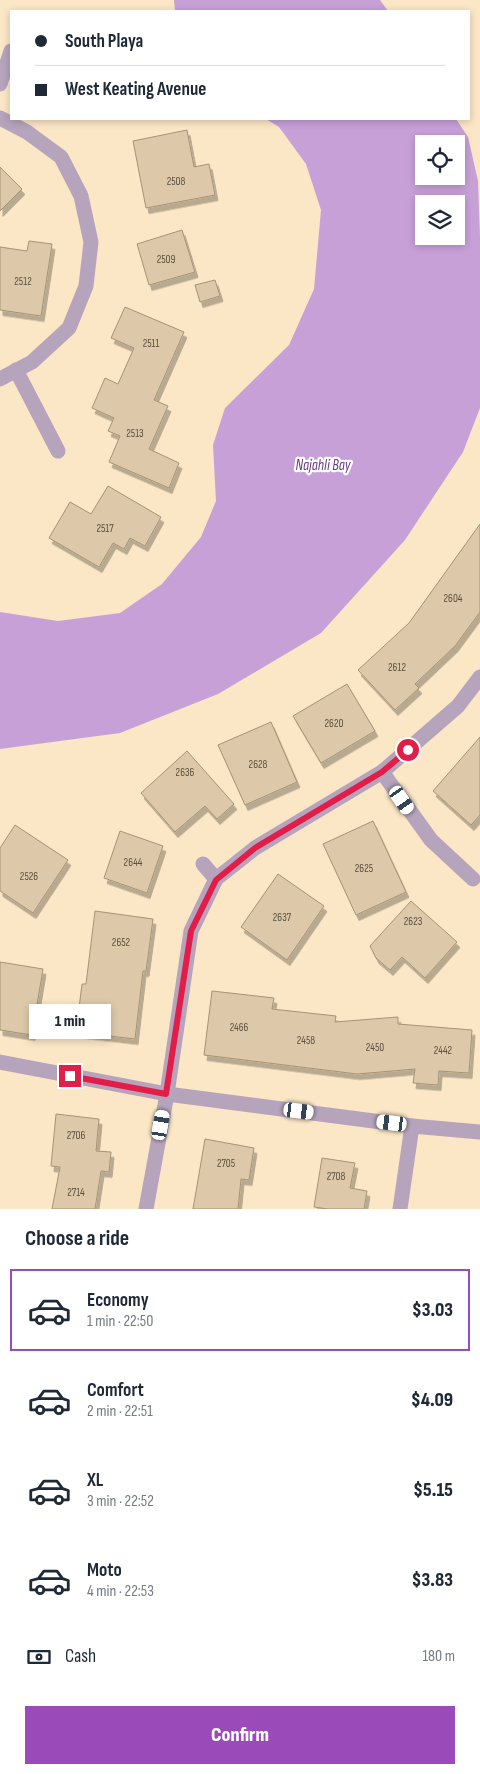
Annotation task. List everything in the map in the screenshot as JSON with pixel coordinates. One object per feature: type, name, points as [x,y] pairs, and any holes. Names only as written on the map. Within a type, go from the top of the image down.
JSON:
[{"type":"street","points":[[0,84],[10,54]]},
{"type":"street","points":[[0,118],[27,132],[61,157],[81,196],[90,242],[86,286],[68,328],[32,362],[0,379]]},
{"type":"street","points":[[16,370],[58,451]]},
{"type":"street","points":[[146,1209],[191,931],[216,880],[255,848],[382,772],[458,706],[480,677]]},
{"type":"street","points":[[382,772],[432,840],[473,880]]},
{"type":"street","points":[[203,864],[216,880]]},
{"type":"street","points":[[0,1062],[166,1094],[412,1126],[480,1132]]},
{"type":"street","points":[[400,1209],[412,1126]]},
{"type":"water","points":[[174,0],[380,0],[387,10],[175,10]]},
{"type":"water","name":"Najahli Bay","points":[[268,120],[457,120],[468,137],[478,181],[480,237],[480,408],[463,452],[405,540],[321,633],[218,694],[120,733],[0,749],[0,612],[58,621],[120,613],[162,584],[201,537],[216,501],[213,445],[225,408],[289,345],[314,289],[321,210],[306,164],[279,127]]},
{"type":"building","points":[[187,130],[194,167],[209,164],[215,195],[146,208],[133,141]]},
{"type":"building","points":[[0,167],[22,189],[0,211]]},
{"type":"building","points":[[182,230],[195,272],[149,285],[137,244]]},
{"type":"building","points":[[29,241],[52,244],[41,316],[0,310],[0,247],[27,251]]},
{"type":"building","points":[[215,280],[220,296],[200,302],[195,285]]},
{"type":"building","points":[[125,307],[184,332],[154,400],[168,406],[149,449],[179,463],[169,488],[109,462],[120,436],[108,431],[114,418],[92,408],[105,378],[118,384],[134,348],[111,338]]},
{"type":"building","points":[[108,486],[161,517],[145,546],[130,538],[124,549],[113,543],[99,567],[49,538],[70,502],[91,514]]},
{"type":"building","points":[[480,524],[480,612],[455,646],[415,684],[419,688],[395,710],[358,670],[409,623]]},
{"type":"building","points":[[347,684],[375,731],[321,763],[293,716]]},
{"type":"building","points":[[271,722],[297,782],[245,805],[218,745]]},
{"type":"building","points":[[480,737],[480,815],[471,825],[433,791]]},
{"type":"building","points":[[187,751],[234,804],[217,819],[205,806],[175,832],[141,793]]},
{"type":"building","points":[[373,821],[406,892],[356,915],[323,844]]},
{"type":"building","points":[[15,825],[68,860],[33,913],[0,891],[0,848]]},
{"type":"building","points":[[120,831],[163,846],[147,893],[104,878]]},
{"type":"building","points":[[278,874],[324,906],[287,960],[241,927]]},
{"type":"building","points":[[411,901],[457,942],[425,978],[402,957],[390,970],[376,958],[370,946]]},
{"type":"building","points":[[95,911],[153,919],[146,971],[143,971],[135,1039],[76,1032],[82,984],[86,984]]},
{"type":"building","points":[[0,962],[43,969],[32,1035],[0,1030]]},
{"type":"building","points":[[212,991],[274,998],[272,1009],[336,1016],[335,1022],[398,1017],[398,1024],[472,1030],[469,1073],[439,1071],[438,1085],[413,1083],[415,1069],[357,1074],[204,1055]]},
{"type":"building","points":[[56,1114],[99,1119],[96,1151],[111,1152],[109,1172],[101,1171],[95,1209],[52,1209],[60,1167],[51,1166]]},
{"type":"building","points":[[205,1139],[254,1148],[249,1180],[241,1179],[238,1209],[193,1209]]},
{"type":"building","points":[[322,1158],[355,1163],[350,1188],[367,1191],[364,1209],[314,1207]]},
{"type":"route","points":[[70,1076],[166,1094],[191,931],[216,880],[255,848],[382,772],[408,750]]}]
